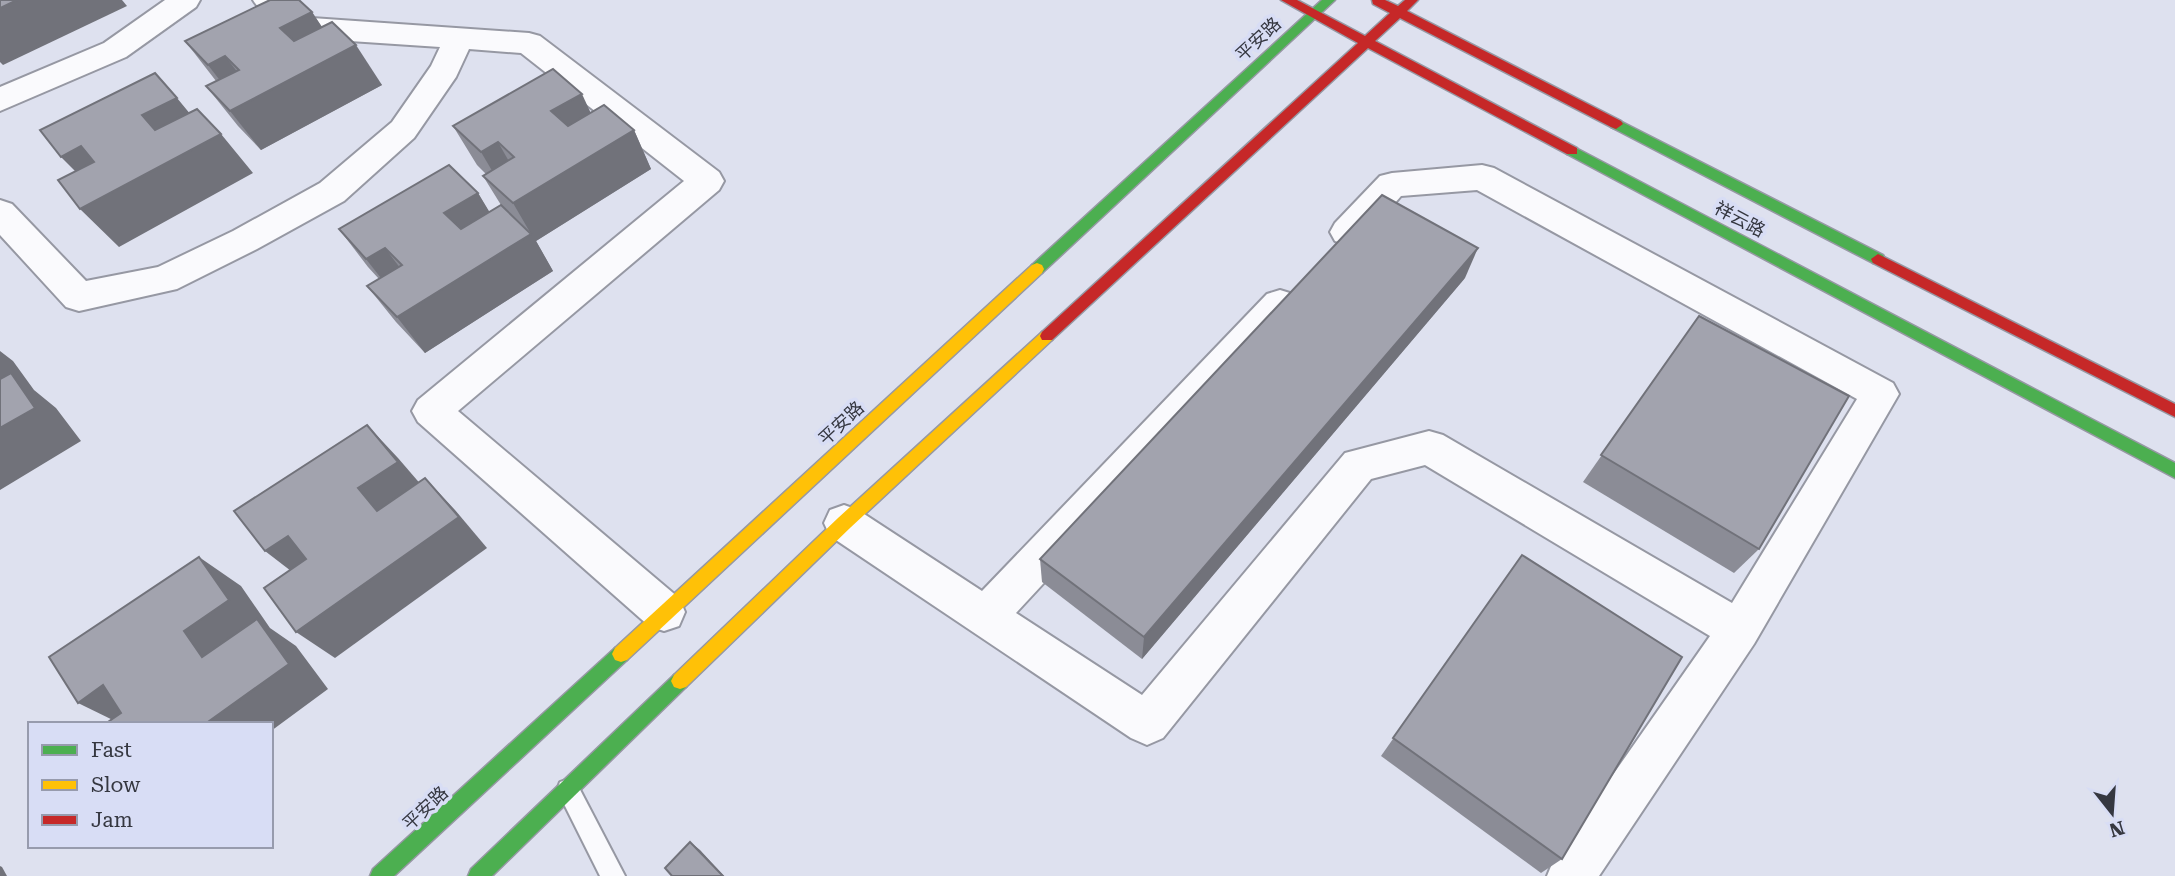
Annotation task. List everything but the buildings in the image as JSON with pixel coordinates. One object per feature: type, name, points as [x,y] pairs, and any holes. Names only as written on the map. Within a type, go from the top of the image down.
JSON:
[{"type":"street","points":[[0,100],[115,50],[185,0]]},
{"type":"street","points":[[268,0],[305,27],[529,43],[707,181],[431,411],[664,612]]},
{"type":"street","name":"祥云路","points":[[1287,0],[2175,471]]},
{"type":"street","name":"平安路","points":[[380,876],[1329,0]]},
{"type":"street","name":"祥云路","points":[[1376,0],[2175,411]]},
{"type":"street","points":[[478,876],[844,523],[1412,0]]},
{"type":"street","points":[[0,213],[79,297],[165,279],[245,240],[332,192],[403,130],[445,69],[459,38]]},
{"type":"street","points":[[986,616],[1392,186],[1482,177],[1880,394],[1739,630],[1571,876]]},
{"type":"street","points":[[844,523],[1147,723],[1359,465],[1429,447],[1739,630]]},
{"type":"lane","points":[[568,790],[613,876]]},
{"type":"traffic: fast","points":[[1037,269],[1329,0]]},
{"type":"traffic: fast","points":[[1616,124],[1878,259]]},
{"type":"traffic: fast","points":[[1572,151],[2175,471]]},
{"type":"traffic: fast","points":[[380,876],[621,654]]},
{"type":"traffic: fast","points":[[478,876],[680,681]]},
{"type":"traffic: slow","points":[[621,654],[1037,269]]},
{"type":"traffic: slow","points":[[680,681],[844,523],[1047,336]]},
{"type":"traffic: jam","points":[[1287,0],[1572,151]]},
{"type":"traffic: jam","points":[[1047,336],[1412,0]]},
{"type":"traffic: jam","points":[[1377,1],[1616,124]]},
{"type":"traffic: jam","points":[[1878,259],[2175,411]]}]
